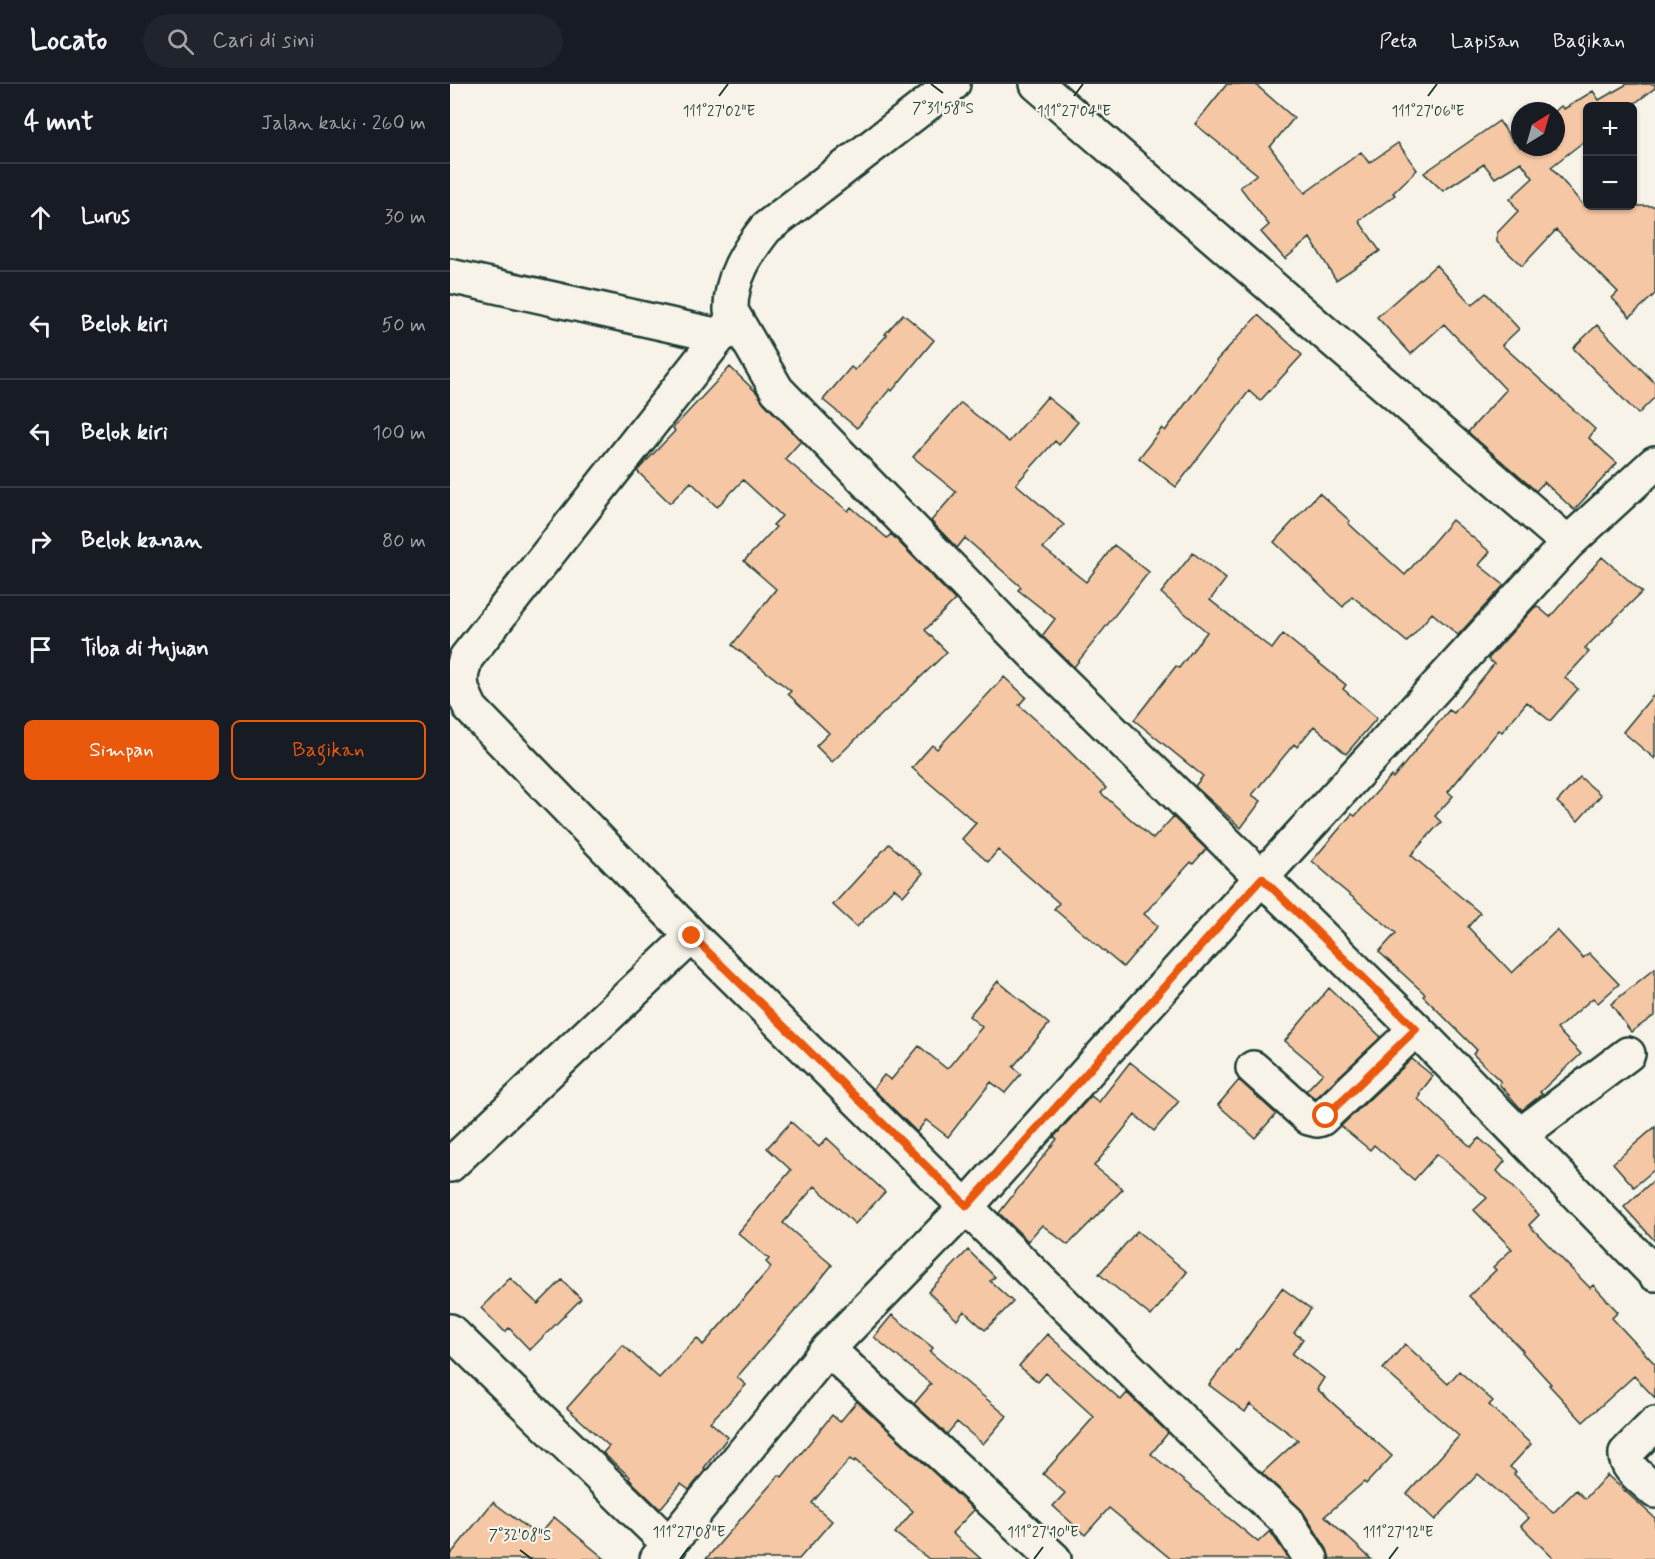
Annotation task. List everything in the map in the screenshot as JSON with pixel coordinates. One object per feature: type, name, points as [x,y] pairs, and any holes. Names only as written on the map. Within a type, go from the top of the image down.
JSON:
[{"type":"street","points":[[953,84],[766,228],[748,251],[738,272],[731,300],[731,326],[777,390],[1036,656],[1416,1029],[1655,1274]]},
{"type":"street","points":[[1037,84],[1568,543]]},
{"type":"street","points":[[450,276],[731,326]]},
{"type":"street","points":[[731,326],[466,658],[460,677],[463,694],[471,709],[692,936],[1240,1478],[1286,1520],[1311,1559]]},
{"type":"street","points":[[450,1331],[663,1552],[828,1349],[967,1206],[1568,543],[1655,463]]},
{"type":"street","points":[[450,1165],[692,936]]},
{"type":"street","points":[[1253,1068],[1309,1118],[1321,1119],[1416,1029]]},
{"type":"street","points":[[1520,1135],[1628,1054]]},
{"type":"street","points":[[828,1349],[1054,1559]]},
{"type":"street","points":[[1655,1424],[1626,1454],[1625,1458],[1628,1464],[1655,1491]]},
{"type":"building","points":[[1227,84],[1255,84],[1294,118],[1270,147],[1305,193],[1361,152],[1369,163],[1398,143],[1417,170],[1393,193],[1395,195],[1359,221],[1380,251],[1336,280],[1310,238],[1285,259],[1261,232],[1269,225],[1240,187],[1257,174],[1195,124]]},
{"type":"building","points":[[1627,84],[1655,84],[1655,88],[1636,102],[1583,102],[1583,142],[1551,167],[1583,205],[1583,210],[1637,210],[1637,206],[1655,206],[1655,294],[1630,317],[1612,298],[1618,292],[1556,230],[1522,266],[1497,242],[1497,233],[1518,211],[1510,199],[1533,178],[1521,162],[1495,178],[1484,164],[1443,191],[1424,173],[1499,121],[1511,138],[1511,156],[1565,156],[1565,108],[1593,91],[1599,100]]},
{"type":"building","points":[[1436,265],[1472,305],[1486,293],[1519,329],[1502,345],[1595,429],[1589,438],[1617,463],[1574,510],[1544,482],[1536,491],[1468,432],[1506,390],[1444,324],[1411,354],[1377,317]]},
{"type":"building","points":[[903,314],[934,340],[892,391],[890,389],[857,428],[823,400],[851,367],[855,370]]},
{"type":"building","points":[[1258,315],[1302,355],[1260,401],[1249,391],[1176,487],[1139,458],[1162,428],[1165,431],[1216,361]]},
{"type":"building","points":[[1597,325],[1655,383],[1655,397],[1638,414],[1573,348]]},
{"type":"building","points":[[730,367],[801,441],[785,459],[848,511],[851,507],[887,538],[891,534],[955,600],[925,630],[947,652],[832,762],[816,746],[829,733],[788,694],[791,691],[732,645],[776,589],[744,561],[776,527],[773,525],[782,516],[743,480],[717,507],[691,482],[670,503],[637,471],[675,431],[673,428]]},
{"type":"building","points":[[1047,397],[1078,422],[1059,445],[1055,441],[1016,484],[1064,525],[1043,548],[1086,582],[1114,545],[1149,572],[1074,667],[1042,636],[1055,619],[1018,590],[1021,587],[965,538],[957,548],[931,521],[956,492],[913,457],[961,403],[1009,442]]},
{"type":"building","points":[[1319,493],[1405,575],[1452,520],[1490,552],[1479,565],[1504,585],[1458,635],[1432,613],[1407,642],[1352,596],[1343,607],[1274,542]]},
{"type":"building","points":[[1193,553],[1226,579],[1210,600],[1272,649],[1283,634],[1346,685],[1343,689],[1377,718],[1346,754],[1314,726],[1297,747],[1294,744],[1252,795],[1261,801],[1241,828],[1195,786],[1203,776],[1134,720],[1176,666],[1179,668],[1207,632],[1161,593]]},
{"type":"building","points":[[1602,557],[1642,592],[1585,648],[1589,652],[1565,678],[1578,689],[1550,721],[1527,702],[1502,732],[1499,730],[1448,792],[1453,796],[1435,816],[1441,822],[1411,855],[1480,913],[1468,927],[1512,973],[1557,930],[1583,958],[1589,953],[1619,984],[1598,1003],[1593,998],[1557,1029],[1581,1054],[1540,1092],[1542,1094],[1522,1110],[1499,1084],[1501,1082],[1473,1054],[1477,1050],[1423,996],[1425,994],[1379,952],[1396,933],[1312,861],[1352,814],[1355,816],[1391,776],[1393,778],[1449,710],[1454,713],[1494,664],[1488,659],[1533,609],[1537,606],[1550,617]]},
{"type":"building","points":[[1004,677],[1026,697],[1019,705],[1106,788],[1101,793],[1153,839],[1173,817],[1206,849],[1193,864],[1191,862],[1144,914],[1158,926],[1123,967],[1054,909],[1059,903],[998,850],[988,862],[962,839],[976,823],[912,768],[932,745],[937,749]]},
{"type":"building","points":[[1655,693],[1655,759],[1623,732]]},
{"type":"building","points":[[1580,777],[1601,795],[1578,821],[1557,802]]},
{"type":"building","points":[[889,844],[923,873],[903,896],[894,888],[857,927],[833,905]]},
{"type":"building","points":[[1655,968],[1655,1015],[1631,1032],[1611,1004]]},
{"type":"building","points":[[998,981],[1049,1024],[1013,1067],[1021,1074],[1005,1093],[991,1082],[948,1137],[926,1120],[917,1132],[873,1089],[884,1075],[891,1080],[919,1046],[947,1069],[982,1027],[969,1016]]},
{"type":"building","points":[[1329,988],[1381,1037],[1315,1099],[1306,1091],[1323,1073],[1285,1041]]},
{"type":"building","points":[[1412,1059],[1433,1076],[1419,1094],[1421,1095],[1418,1099],[1471,1147],[1479,1138],[1505,1161],[1497,1171],[1539,1215],[1529,1225],[1590,1288],[1593,1285],[1618,1312],[1612,1318],[1655,1364],[1655,1398],[1634,1376],[1583,1422],[1549,1385],[1551,1384],[1523,1351],[1469,1296],[1496,1270],[1493,1267],[1512,1249],[1474,1210],[1487,1198],[1437,1154],[1414,1180],[1374,1145],[1370,1150],[1341,1126]]},
{"type":"building","points":[[1130,1062],[1179,1101],[1154,1131],[1135,1115],[1094,1166],[1123,1189],[1068,1245],[1042,1225],[1028,1241],[999,1213],[1057,1139],[1054,1137],[1091,1096],[1099,1102]]},
{"type":"building","points":[[1239,1080],[1276,1114],[1255,1138],[1218,1105]]},
{"type":"building","points":[[791,1122],[819,1147],[827,1138],[885,1192],[855,1224],[815,1186],[783,1223],[832,1265],[737,1377],[746,1385],[710,1422],[728,1437],[704,1468],[706,1469],[689,1490],[681,1484],[660,1509],[629,1479],[630,1477],[603,1453],[609,1446],[567,1408],[623,1345],[659,1378],[697,1338],[703,1345],[771,1267],[766,1262],[769,1259],[738,1233],[791,1170],[767,1148]]},
{"type":"building","points":[[1655,1127],[1655,1169],[1634,1187],[1613,1163]]},
{"type":"building","points":[[1655,1179],[1655,1241],[1624,1207]]},
{"type":"building","points":[[1137,1231],[1187,1272],[1151,1316],[1099,1274]]},
{"type":"building","points":[[968,1250],[995,1277],[990,1281],[1013,1302],[985,1330],[964,1311],[957,1320],[928,1292]]},
{"type":"building","points":[[510,1278],[538,1304],[562,1280],[581,1299],[530,1350],[509,1328],[505,1332],[481,1308]]},
{"type":"building","points":[[1282,1288],[1311,1309],[1294,1333],[1303,1339],[1292,1354],[1324,1378],[1317,1389],[1392,1456],[1366,1484],[1364,1482],[1325,1516],[1371,1559],[1330,1559],[1327,1549],[1302,1510],[1262,1473],[1298,1440],[1250,1404],[1245,1412],[1209,1385],[1236,1349],[1238,1350]]},
{"type":"building","points":[[892,1315],[933,1348],[930,1352],[1007,1416],[983,1444],[957,1422],[947,1434],[914,1404],[931,1384],[874,1337]]},
{"type":"building","points":[[1047,1334],[1121,1400],[1127,1393],[1168,1433],[1151,1454],[1258,1542],[1270,1531],[1289,1559],[1171,1559],[1109,1508],[1085,1535],[1053,1506],[1065,1493],[1043,1474],[1094,1417],[1046,1373],[1038,1382],[1019,1366]]},
{"type":"building","points":[[1405,1344],[1448,1384],[1459,1371],[1493,1401],[1489,1405],[1531,1444],[1510,1467],[1516,1472],[1514,1474],[1553,1513],[1576,1490],[1585,1499],[1607,1475],[1655,1518],[1655,1559],[1554,1559],[1521,1526],[1529,1518],[1478,1474],[1435,1520],[1407,1494],[1459,1436],[1383,1369]]},
{"type":"building","points":[[857,1401],[974,1510],[952,1533],[981,1559],[929,1559],[895,1533],[913,1511],[855,1460],[854,1462],[850,1459],[812,1503],[832,1521],[799,1559],[706,1559],[779,1475],[782,1477],[832,1415],[840,1422]]},
{"type":"building","points":[[493,1502],[538,1536],[554,1517],[605,1559],[450,1559],[450,1555]]},
{"type":"route","points":[[692,936],[967,1206],[1262,878],[1416,1029],[1326,1116]]}]
